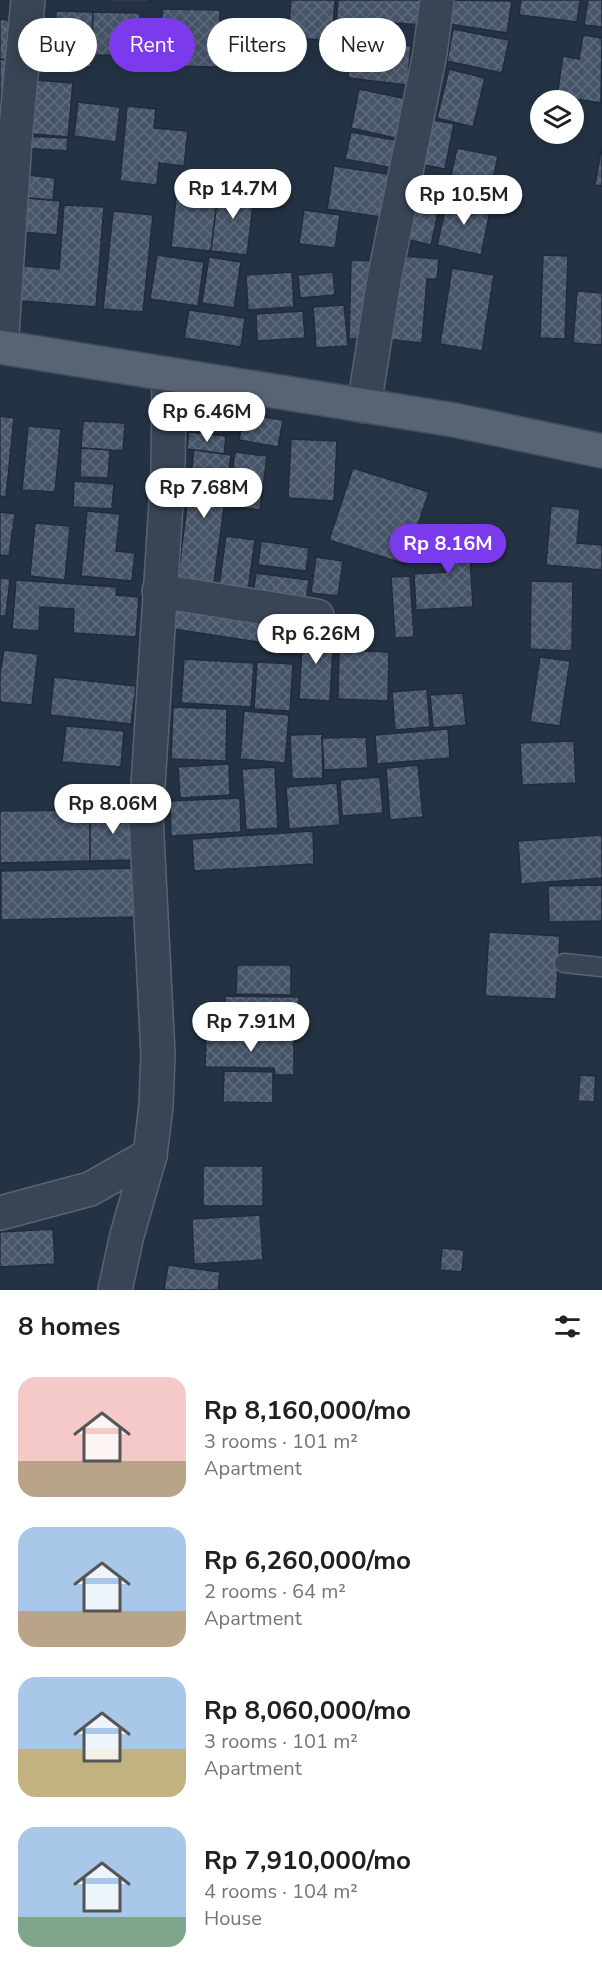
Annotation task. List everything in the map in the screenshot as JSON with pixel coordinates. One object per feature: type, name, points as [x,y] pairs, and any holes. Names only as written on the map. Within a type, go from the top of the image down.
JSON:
[{"type":"main road","points":[[1,347],[454,420],[602,451]]},
{"type":"street","points":[[1,347],[15,140],[28,0]]},
{"type":"street","points":[[364,406],[384,280],[430,53],[437,0]]},
{"type":"street","points":[[115,1290],[127,1235],[150,1155],[158,1055],[146,816],[168,472],[169,375]]},
{"type":"street","points":[[159,591],[316,616]]},
{"type":"street","points":[[0,1214],[90,1189],[150,1155]]},
{"type":"lane","points":[[564,963],[598,964]]},
{"type":"building","points":[[110,0],[151,0],[151,2],[110,2]]},
{"type":"building","points":[[291,0],[335,0],[334,18],[319,18],[319,40],[307,39],[307,18],[290,18]]},
{"type":"building","points":[[338,0],[424,0],[422,25],[406,24],[406,18],[336,18]]},
{"type":"building","points":[[453,0],[512,1],[507,33],[449,24]]},
{"type":"building","points":[[521,0],[580,0],[577,22],[519,15]]},
{"type":"building","points":[[588,0],[602,0],[602,27],[584,25]]},
{"type":"building","points":[[162,9],[220,10],[220,18],[207,18],[207,67],[195,67],[195,18],[162,18]]},
{"type":"building","points":[[56,11],[93,12],[93,18],[56,18]]},
{"type":"building","points":[[93,12],[140,13],[140,18],[109,18],[109,55],[97,55],[97,18],[93,18]]},
{"type":"building","points":[[0,19],[18,22],[11,61],[0,59]]},
{"type":"building","points":[[453,29],[509,40],[502,73],[447,61]]},
{"type":"building","points":[[583,35],[602,38],[601,103],[584,100],[584,90],[558,90],[563,56],[579,59]]},
{"type":"building","points":[[406,45],[411,46],[407,85],[348,78],[349,72],[406,72]]},
{"type":"building","points":[[0,59],[18,62],[10,109],[0,107]]},
{"type":"building","points":[[449,69],[485,78],[473,127],[437,118]]},
{"type":"building","points":[[36,80],[73,83],[68,137],[21,133]]},
{"type":"building","points":[[359,89],[412,100],[404,140],[351,128]]},
{"type":"building","points":[[78,102],[120,107],[116,142],[74,136]]},
{"type":"building","points":[[127,106],[156,109],[154,128],[188,131],[184,166],[159,163],[157,185],[120,181]]},
{"type":"building","points":[[424,118],[454,124],[445,169],[414,163]]},
{"type":"building","points":[[351,132],[399,141],[393,168],[345,159]]},
{"type":"building","points":[[23,136],[68,138],[67,151],[22,148]]},
{"type":"building","points":[[602,145],[602,186],[595,185]]},
{"type":"building","points":[[457,148],[498,156],[488,202],[447,194]]},
{"type":"building","points":[[334,166],[401,176],[394,219],[327,209]]},
{"type":"building","points":[[28,175],[55,178],[53,200],[26,198]]},
{"type":"building","points":[[178,179],[219,184],[211,251],[171,247]]},
{"type":"building","points":[[412,180],[444,186],[431,245],[400,238]]},
{"type":"building","points":[[219,184],[255,188],[247,255],[211,251]]},
{"type":"building","points":[[15,197],[60,201],[57,235],[11,231]]},
{"type":"building","points":[[448,198],[491,207],[481,255],[437,245]]},
{"type":"building","points":[[64,205],[104,207],[96,307],[10,300],[13,265],[59,269]]},
{"type":"building","points":[[304,210],[340,215],[335,248],[299,244]]},
{"type":"building","points":[[113,211],[153,215],[143,312],[103,309]]},
{"type":"building","points":[[157,255],[204,262],[198,306],[150,299]]},
{"type":"building","points":[[393,255],[439,259],[437,279],[427,279],[422,343],[385,339]]},
{"type":"building","points":[[543,255],[568,256],[565,339],[540,338]]},
{"type":"building","points":[[209,257],[241,262],[234,308],[202,303]]},
{"type":"building","points":[[351,260],[374,261],[372,339],[349,339]]},
{"type":"building","points":[[452,268],[494,275],[482,351],[440,344]]},
{"type":"building","points":[[292,272],[294,307],[248,310],[246,275]]},
{"type":"building","points":[[333,272],[335,295],[300,298],[298,275]]},
{"type":"building","points":[[577,291],[602,293],[602,345],[573,343]]},
{"type":"building","points":[[344,305],[348,346],[316,348],[313,307]]},
{"type":"building","points":[[189,310],[245,318],[241,347],[184,338]]},
{"type":"building","points":[[303,311],[305,338],[257,341],[256,314]]},
{"type":"building","points":[[244,414],[283,420],[278,447],[239,440]]},
{"type":"building","points":[[0,416],[14,418],[6,497],[0,496]]},
{"type":"building","points":[[83,421],[125,423],[123,451],[81,448]]},
{"type":"building","points":[[28,426],[61,429],[55,492],[22,490]]},
{"type":"building","points":[[189,432],[226,436],[224,454],[187,449]]},
{"type":"building","points":[[291,439],[337,441],[334,501],[288,498]]},
{"type":"building","points":[[81,448],[110,450],[108,478],[80,477]]},
{"type":"building","points":[[194,450],[231,455],[213,589],[177,585]]},
{"type":"building","points":[[235,452],[267,456],[260,510],[228,506]]},
{"type":"building","points":[[353,468],[429,492],[405,564],[329,540]]},
{"type":"building","points":[[74,481],[114,484],[112,509],[73,507]]},
{"type":"building","points":[[551,506],[580,509],[577,543],[602,545],[602,570],[546,565]]},
{"type":"building","points":[[87,511],[120,514],[116,551],[135,553],[132,581],[81,576]]},
{"type":"building","points":[[0,512],[15,514],[9,556],[0,555]]},
{"type":"building","points":[[35,523],[70,526],[65,580],[30,576]]},
{"type":"building","points":[[468,524],[473,607],[416,610],[414,574],[447,572],[443,526]]},
{"type":"building","points":[[226,536],[255,540],[247,597],[218,593]]},
{"type":"building","points":[[261,541],[309,548],[306,571],[258,565]]},
{"type":"building","points":[[316,557],[343,561],[338,596],[311,593]]},
{"type":"building","points":[[256,573],[309,580],[305,608],[252,601]]},
{"type":"building","points":[[410,576],[414,637],[395,638],[391,577]]},
{"type":"building","points":[[0,578],[10,579],[6,616],[0,616]]},
{"type":"building","points":[[16,580],[117,587],[116,595],[139,597],[136,637],[73,633],[74,609],[40,607],[39,631],[12,629]]},
{"type":"building","points":[[531,581],[573,582],[572,651],[530,649]]},
{"type":"building","points":[[172,594],[295,613],[290,647],[167,628]]},
{"type":"building","points":[[303,629],[334,631],[330,701],[299,699]]},
{"type":"building","points":[[4,650],[38,654],[32,705],[0,702],[0,674]]},
{"type":"building","points":[[339,650],[389,652],[388,701],[338,699]]},
{"type":"building","points":[[540,657],[570,661],[560,726],[530,722]]},
{"type":"building","points":[[184,659],[254,663],[251,707],[181,703]]},
{"type":"building","points":[[257,662],[293,664],[290,711],[254,709]]},
{"type":"building","points":[[54,677],[136,686],[131,724],[50,715]]},
{"type":"building","points":[[427,689],[430,727],[395,730],[392,692]]},
{"type":"building","points":[[463,693],[466,725],[433,728],[430,695]]},
{"type":"building","points":[[173,707],[227,709],[226,761],[171,759]]},
{"type":"building","points":[[244,711],[289,715],[285,763],[240,759]]},
{"type":"building","points":[[66,726],[124,731],[121,767],[62,762]]},
{"type":"building","points":[[448,729],[450,758],[377,764],[375,735]]},
{"type":"building","points":[[322,734],[323,778],[292,779],[290,735]]},
{"type":"building","points":[[366,737],[368,768],[324,770],[322,738]]},
{"type":"building","points":[[574,741],[576,783],[522,785],[520,743]]},
{"type":"building","points":[[229,764],[230,795],[180,798],[178,767]]},
{"type":"building","points":[[418,765],[423,817],[390,820],[386,768]]},
{"type":"building","points":[[275,767],[278,828],[246,830],[242,769]]},
{"type":"building","points":[[380,777],[383,813],[342,816],[340,780]]},
{"type":"building","points":[[337,783],[340,825],[289,829],[286,787]]},
{"type":"building","points":[[240,798],[241,832],[171,836],[170,801]]},
{"type":"building","points":[[135,809],[136,860],[90,861],[90,810]]},
{"type":"building","points":[[90,810],[90,861],[0,863],[0,811]]},
{"type":"building","points":[[313,831],[314,864],[194,871],[192,839]]},
{"type":"building","points":[[602,835],[602,878],[521,884],[518,841]]},
{"type":"building","points":[[139,868],[140,917],[1,920],[1,871]]},
{"type":"building","points":[[602,885],[602,921],[549,922],[548,886]]},
{"type":"building","points":[[489,932],[560,936],[556,999],[485,996]]},
{"type":"building","points":[[237,965],[291,965],[291,995],[236,994]]},
{"type":"building","points":[[225,996],[299,997],[298,1033],[225,1032]]},
{"type":"building","points":[[206,1036],[294,1037],[294,1075],[275,1075],[274,1068],[205,1067]]},
{"type":"building","points":[[224,1071],[273,1072],[273,1103],[223,1102]]},
{"type":"building","points":[[580,1075],[596,1076],[594,1102],[578,1101]]},
{"type":"building","points":[[203,1166],[263,1166],[263,1206],[203,1206]]},
{"type":"building","points":[[260,1215],[263,1260],[194,1264],[192,1219]]},
{"type":"building","points":[[53,1229],[55,1264],[0,1267],[0,1232]]},
{"type":"building","points":[[442,1248],[464,1250],[462,1272],[440,1270]]},
{"type":"building","points":[[168,1265],[220,1272],[218,1290],[164,1290]]}]
